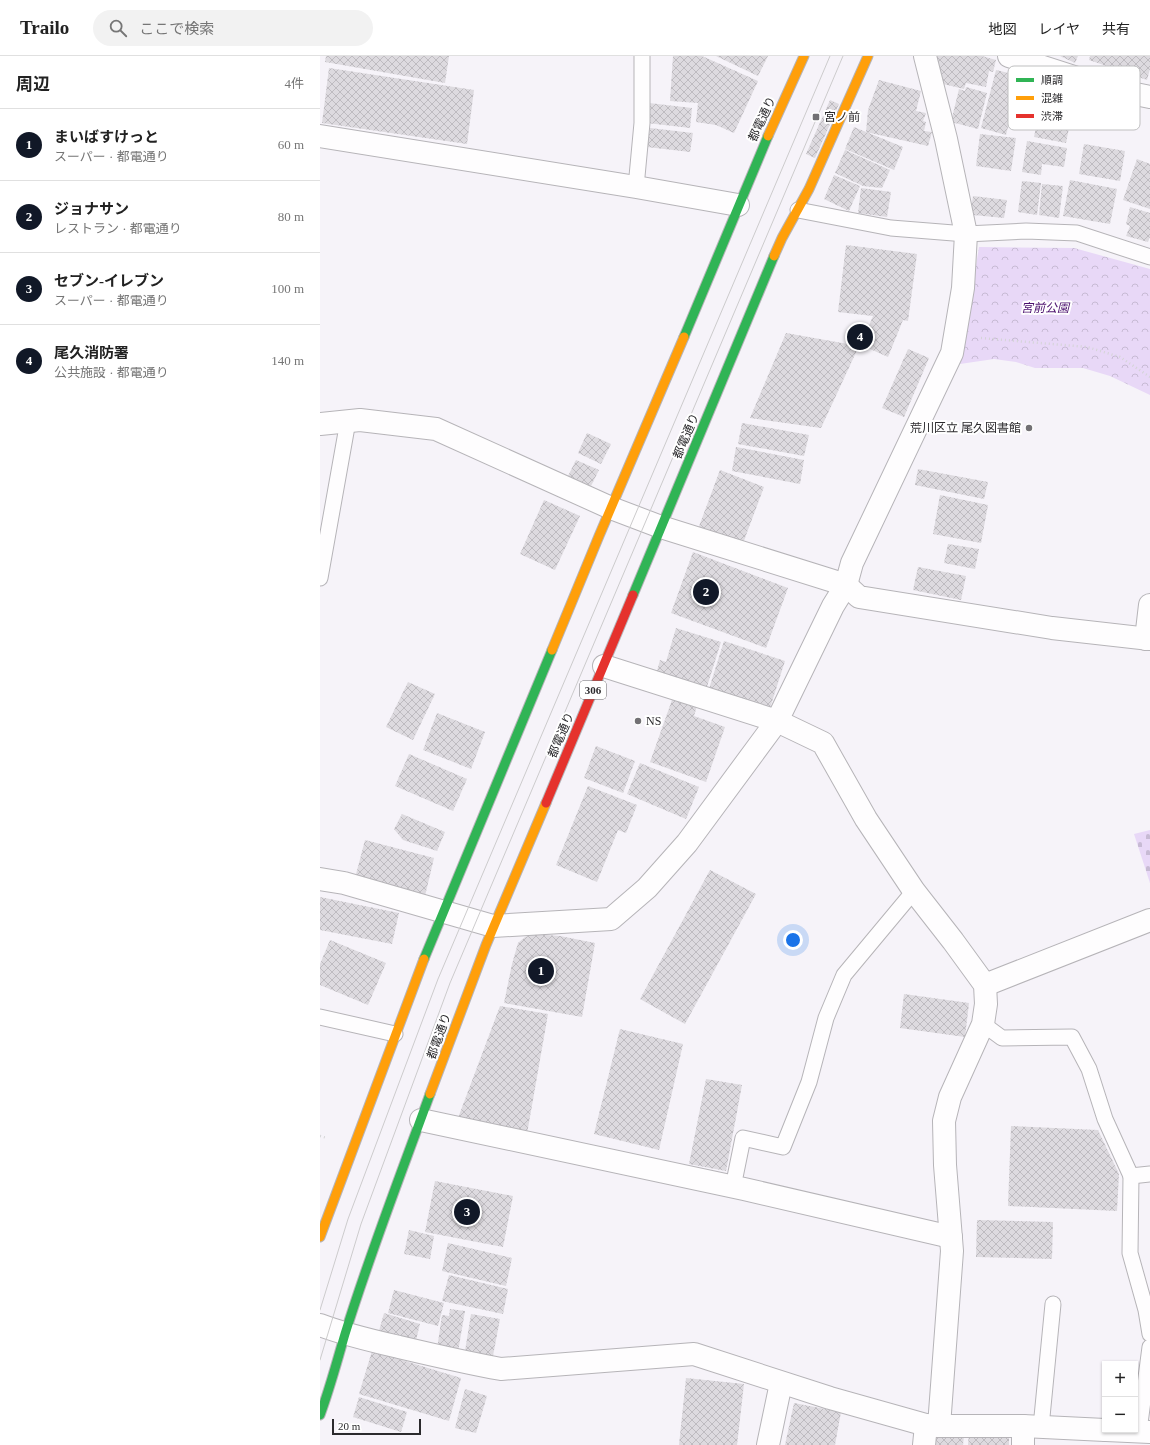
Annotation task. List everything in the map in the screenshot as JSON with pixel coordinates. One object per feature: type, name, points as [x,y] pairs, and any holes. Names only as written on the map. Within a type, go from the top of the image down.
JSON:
[{"type":"main road","name":"都電通り","points":[[320,1237],[442,912],[506,764],[611,508],[665,384],[757,159],[804,56]]},
{"type":"main road","name":"都電通り","points":[[321,1419],[345,1334],[382,1225],[493,926],[604,666],[782,238],[809,190],[868,56]]},
{"type":"street","points":[[320,878],[344,883],[493,926],[611,919],[647,888],[687,843],[777,721],[833,606],[846,585],[852,563],[952,352],[963,288],[966,234],[946,139],[925,56]]},
{"type":"street","points":[[1009,56],[1039,66]]},
{"type":"street","points":[[1140,95],[1150,97]]},
{"type":"street","points":[[320,136],[738,205]]},
{"type":"street","points":[[320,424],[360,420],[436,430],[611,508],[661,527],[846,585],[858,597],[1052,628],[1148,639],[1150,605]]},
{"type":"street","points":[[604,666],[777,721],[823,742],[866,819],[914,891],[984,985],[986,1004],[983,1024],[950,1097],[944,1121],[945,1165],[952,1251],[929,1432]]},
{"type":"street","points":[[984,985],[1150,920]]},
{"type":"street","points":[[421,1120],[733,1187],[951,1237]]},
{"type":"street","points":[[320,1325],[345,1334],[471,1364],[501,1369],[694,1354],[929,1432],[1029,1433],[1102,1430]]},
{"type":"street","points":[[768,1445],[780,1383]]},
{"type":"lane","points":[[636,187],[642,123],[642,56]]},
{"type":"lane","points":[[798,210],[891,228],[966,234],[1077,232],[1150,257]]},
{"type":"lane","points":[[320,578],[348,421]]},
{"type":"lane","points":[[733,1187],[743,1138],[784,1148],[809,1082],[826,1018],[844,975],[914,891]]},
{"type":"lane","points":[[320,1017],[395,1034]]},
{"type":"lane","points":[[983,1024],[1002,1038],[1072,1036],[1089,1069],[1105,1120],[1131,1176],[1130,1253],[1146,1310],[1150,1334]]},
{"type":"lane","points":[[1131,1176],[1150,1174]]},
{"type":"lane","points":[[1029,1433],[1052,1304]]},
{"type":"lane","points":[[1145,1432],[1150,1347]]},
{"type":"path","points":[[955,336],[1087,347],[1120,357],[1150,377]]},
{"type":"path","points":[[320,1136],[327,1138]]},
{"type":"green space","name":"宮前公園","points":[[979,247],[1074,248],[1150,269],[1150,395],[1110,376],[1083,368],[1035,368],[1016,362],[994,359],[960,364]]},
{"type":"green space","points":[[1150,830],[1150,883],[1134,834]]},
{"type":"building","points":[[326,56],[449,56],[445,83],[325,62]]},
{"type":"building","points":[[673,56],[702,56],[758,81],[734,133],[716,125],[696,122],[698,103],[670,101]]},
{"type":"building","points":[[716,56],[768,56],[758,76]]},
{"type":"building","points":[[933,56],[982,56],[996,60],[993,72],[989,71],[986,87],[966,83],[964,89],[939,83]]},
{"type":"building","points":[[1060,56],[1078,56],[1075,63]]},
{"type":"building","points":[[1090,56],[1150,56],[1150,69],[1147,80],[1140,78],[1140,66],[1106,66],[1089,60]]},
{"type":"building","points":[[329,68],[474,90],[467,144],[322,123]]},
{"type":"building","points":[[996,70],[1008,73],[1008,127],[1006,135],[981,128]]},
{"type":"building","points":[[879,80],[921,91],[916,111],[926,113],[923,121],[926,122],[924,131],[932,132],[928,146],[866,132],[868,110]]},
{"type":"building","points":[[966,87],[987,93],[978,129],[951,122],[959,89],[965,91]]},
{"type":"building","points":[[830,100],[839,104],[815,158],[806,154]]},
{"type":"building","points":[[649,103],[692,108],[690,128],[647,123]]},
{"type":"building","points":[[854,127],[903,147],[894,170],[845,149]]},
{"type":"building","points":[[650,128],[693,133],[690,152],[647,147]]},
{"type":"building","points":[[1035,130],[1069,130],[1066,143],[1034,137]]},
{"type":"building","points":[[980,134],[1016,138],[1011,171],[976,166]]},
{"type":"building","points":[[1027,141],[1067,148],[1064,167],[1042,164],[1041,175],[1022,172]]},
{"type":"building","points":[[1084,144],[1125,151],[1120,181],[1079,174]]},
{"type":"building","points":[[845,150],[890,170],[882,188],[863,186],[835,173]]},
{"type":"building","points":[[1137,159],[1150,164],[1150,209],[1123,200]]},
{"type":"building","points":[[834,175],[860,186],[849,211],[824,199]]},
{"type":"building","points":[[1070,180],[1117,189],[1110,224],[1063,216]]},
{"type":"building","points":[[1022,181],[1041,183],[1037,215],[1018,212]]},
{"type":"building","points":[[1042,184],[1063,186],[1059,218],[1039,215]]},
{"type":"building","points":[[861,188],[891,192],[887,217],[858,213]]},
{"type":"building","points":[[973,196],[1007,200],[1004,218],[973,215],[971,209]]},
{"type":"building","points":[[1130,207],[1150,213],[1150,237],[1148,242],[1126,236],[1130,226],[1126,224]]},
{"type":"building","points":[[846,245],[917,254],[908,321],[903,320],[888,357],[861,345],[873,316],[838,312]]},
{"type":"building","points":[[786,333],[859,346],[821,428],[750,418]]},
{"type":"building","points":[[908,349],[929,358],[904,417],[882,408]]},
{"type":"building","points":[[742,423],[809,435],[804,456],[738,444]]},
{"type":"building","points":[[587,433],[611,444],[601,464],[578,453]]},
{"type":"building","points":[[736,447],[804,460],[800,484],[732,471]]},
{"type":"building","points":[[576,460],[599,470],[591,486],[568,476]]},
{"type":"building","points":[[918,469],[988,482],[984,499],[915,485]]},
{"type":"building","points":[[720,470],[764,487],[742,546],[698,529]]},
{"type":"building","points":[[940,495],[988,505],[981,543],[933,534]]},
{"type":"building","points":[[544,500],[580,516],[555,570],[520,554]]},
{"type":"building","points":[[948,544],[979,549],[975,569],[944,563]]},
{"type":"building","points":[[693,552],[788,588],[766,648],[671,613]]},
{"type":"building","points":[[918,567],[966,576],[961,600],[913,590]]},
{"type":"building","points":[[676,628],[721,642],[705,693],[655,678],[660,660],[666,662]]},
{"type":"building","points":[[724,641],[785,661],[769,711],[708,692]]},
{"type":"building","points":[[408,682],[435,694],[413,740],[386,727]]},
{"type":"building","points":[[673,697],[697,706],[694,716],[725,727],[706,782],[650,762]]},
{"type":"building","points":[[437,713],[485,732],[471,769],[423,750]]},
{"type":"building","points":[[596,746],[635,761],[623,793],[584,778]]},
{"type":"building","points":[[409,754],[467,779],[453,811],[395,786]]},
{"type":"building","points":[[640,763],[699,787],[686,819],[627,794]]},
{"type":"building","points":[[588,786],[637,805],[626,833],[618,830],[597,882],[556,865]]},
{"type":"building","points":[[402,814],[445,832],[437,851],[403,840],[394,829]]},
{"type":"building","points":[[365,840],[434,858],[425,896],[355,878]]},
{"type":"building","points":[[710,870],[756,894],[685,1024],[640,999]]},
{"type":"building","points":[[320,897],[399,913],[392,944],[320,930]]},
{"type":"building","points":[[534,934],[560,936],[595,943],[582,1017],[504,1003],[518,943],[525,937]]},
{"type":"building","points":[[330,940],[386,963],[368,1005],[320,985],[320,964]]},
{"type":"building","points":[[904,994],[969,1003],[965,1037],[900,1028]]},
{"type":"building","points":[[500,1006],[548,1014],[527,1134],[458,1118]]},
{"type":"building","points":[[620,1029],[683,1044],[659,1150],[594,1134]]},
{"type":"building","points":[[706,1079],[742,1085],[726,1171],[689,1164]]},
{"type":"building","points":[[1011,1126],[1098,1130],[1119,1174],[1117,1211],[1008,1206]]},
{"type":"building","points":[[435,1181],[513,1196],[503,1247],[425,1232]]},
{"type":"building","points":[[977,1220],[1053,1222],[1052,1259],[976,1257]]},
{"type":"building","points":[[409,1230],[434,1236],[430,1259],[404,1254]]},
{"type":"building","points":[[448,1243],[512,1258],[506,1286],[442,1271]]},
{"type":"building","points":[[449,1275],[508,1289],[503,1314],[442,1301]]},
{"type":"building","points":[[394,1290],[444,1303],[438,1326],[388,1313]]},
{"type":"building","points":[[450,1309],[465,1311],[458,1352],[437,1349],[442,1315],[449,1316]]},
{"type":"building","points":[[384,1313],[420,1324],[414,1348],[377,1338]]},
{"type":"building","points":[[471,1314],[500,1319],[492,1361],[464,1357]]},
{"type":"building","points":[[372,1351],[461,1378],[449,1421],[359,1394]]},
{"type":"building","points":[[686,1378],[744,1384],[737,1445],[679,1445]]},
{"type":"building","points":[[465,1389],[487,1396],[476,1433],[455,1428]]},
{"type":"building","points":[[359,1397],[407,1412],[401,1432],[353,1417]]},
{"type":"building","points":[[794,1403],[841,1412],[835,1445],[785,1445]]},
{"type":"building","points":[[969,1431],[1009,1433],[1009,1445],[968,1445]]},
{"type":"building","points":[[931,1432],[964,1436],[963,1445],[929,1445]]},
{"type":"tram line","points":[[320,1310],[348,1219],[438,979],[830,56]]},
{"type":"tram line","points":[[320,1360],[361,1224],[450,983],[843,56]]},
{"type":"traffic: fast","points":[[684,337],[768,136]]},
{"type":"traffic: fast","points":[[633,595],[774,256]]},
{"type":"traffic: fast","points":[[424,959],[552,650]]},
{"type":"traffic: fast","points":[[320,1415],[365,1274],[430,1094]]},
{"type":"traffic: slow","points":[[768,136],[804,56]]},
{"type":"traffic: slow","points":[[774,256],[782,238],[809,189],[868,56]]},
{"type":"traffic: slow","points":[[552,650],[684,337]]},
{"type":"traffic: slow","points":[[430,1094],[486,945],[546,803]]},
{"type":"traffic: slow","points":[[320,1237],[424,959]]},
{"type":"traffic: jam","points":[[546,803],[633,595]]},
{"type":"place","name":"宮ノ前","points":[[816,117]]},
{"type":"place","name":"尾久消防署","points":[[860,337]]},
{"type":"place","name":"荒川区立 尾久図書館","points":[[1029,428]]},
{"type":"place","name":"ジョナサン","points":[[706,592]]},
{"type":"place","name":"NS","points":[[638,721]]},
{"type":"place","name":"まいばすけっと","points":[[541,971]]},
{"type":"place","name":"セブン-イレブン","points":[[467,1212]]}]
